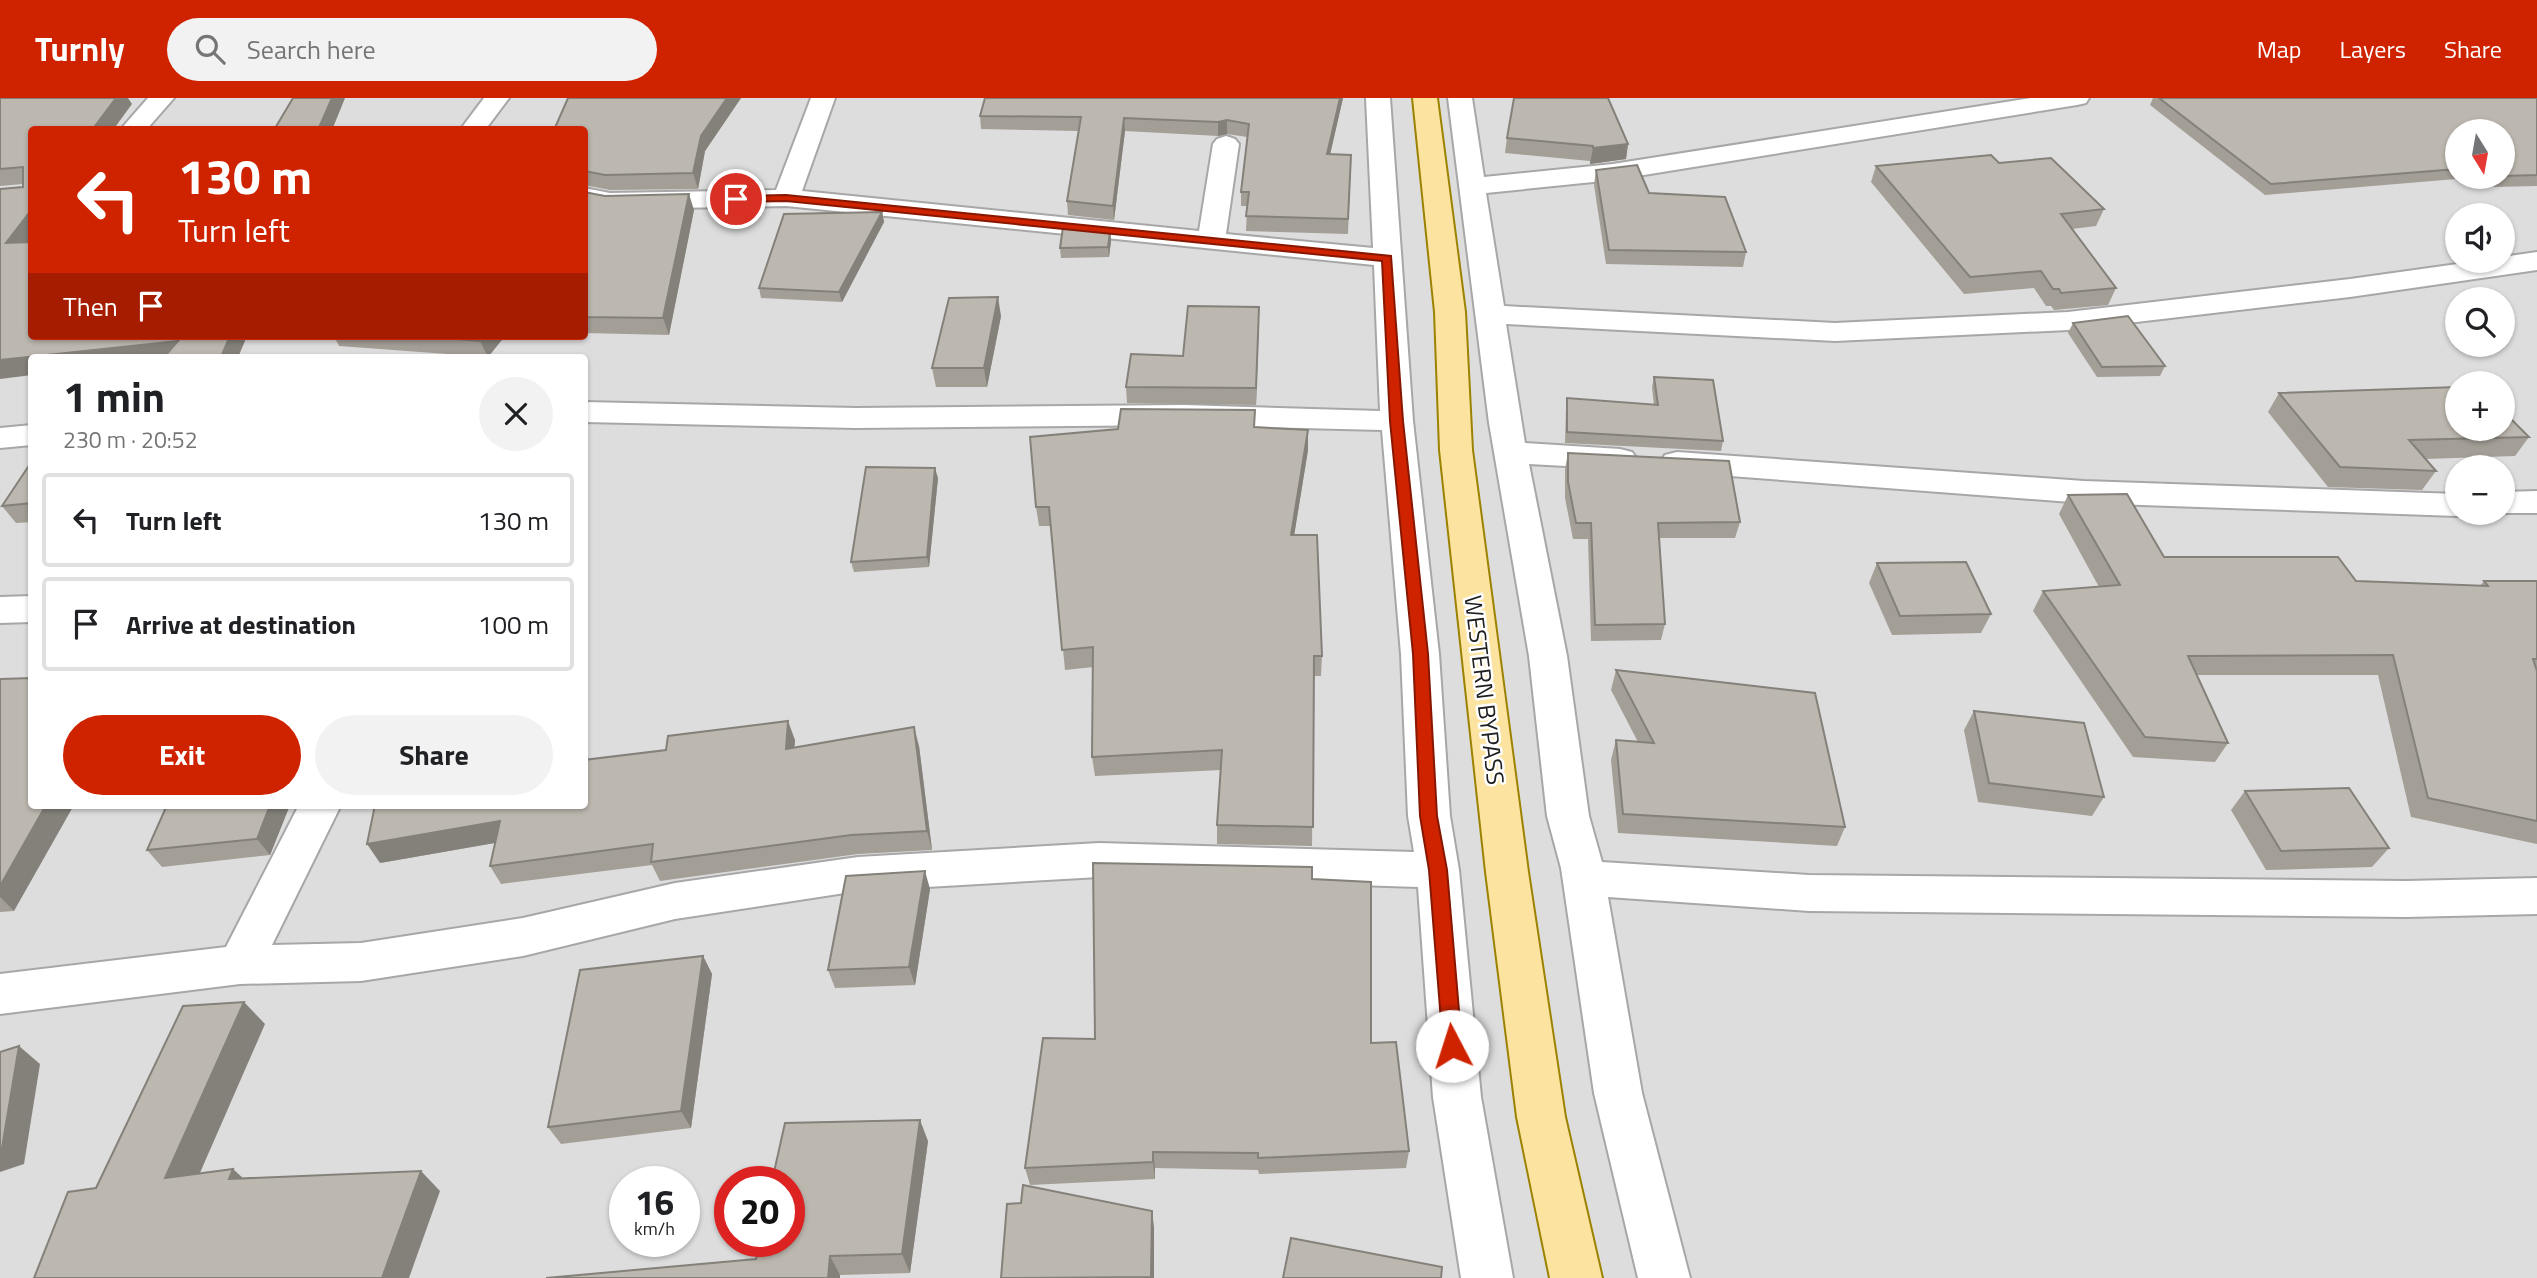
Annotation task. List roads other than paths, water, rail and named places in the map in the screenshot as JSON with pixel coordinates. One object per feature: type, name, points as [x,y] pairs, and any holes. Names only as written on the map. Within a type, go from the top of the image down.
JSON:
[{"type":"main road","name":"WESTERN BYPASS","points":[[1425,98],[1450,312],[1456,450],[1506,859],[1541,1117],[1576,1278]]},
{"type":"street","points":[[136,126],[162,98]]},
{"type":"street","points":[[475,126],[498,98]]},
{"type":"street","points":[[786,198],[823,98]]},
{"type":"street","points":[[1378,98],[1397,421],[1420,654],[1429,816],[1438,870],[1457,1097],[1487,1278]]},
{"type":"street","points":[[1460,98],[1489,314],[1548,656],[1568,816],[1583,878],[1618,1093],[1664,1278]]},
{"type":"street","points":[[1472,186],[1613,172],[2030,101],[2077,98]]},
{"type":"street","points":[[1210,242],[1226,144]]},
{"type":"street","points":[[588,198],[610,201],[786,198],[1387,258]]},
{"type":"street","points":[[1489,314],[1835,332],[2068,321],[2350,288],[2537,261]]},
{"type":"street","points":[[588,412],[856,418],[1184,415],[1397,421]]},
{"type":"street","points":[[0,438],[28,435]]},
{"type":"street","points":[[1511,453],[1740,465],[2084,492],[2445,505]]},
{"type":"street","points":[[2515,503],[2537,502]]},
{"type":"street","points":[[0,610],[28,608]]},
{"type":"street","points":[[240,965],[318,809]]},
{"type":"street","points":[[0,994],[240,965],[374,960],[523,937],[675,901],[858,874],[1099,860],[1438,870]]},
{"type":"street","points":[[1583,878],[1809,892],[2406,899],[2537,896]]}]
